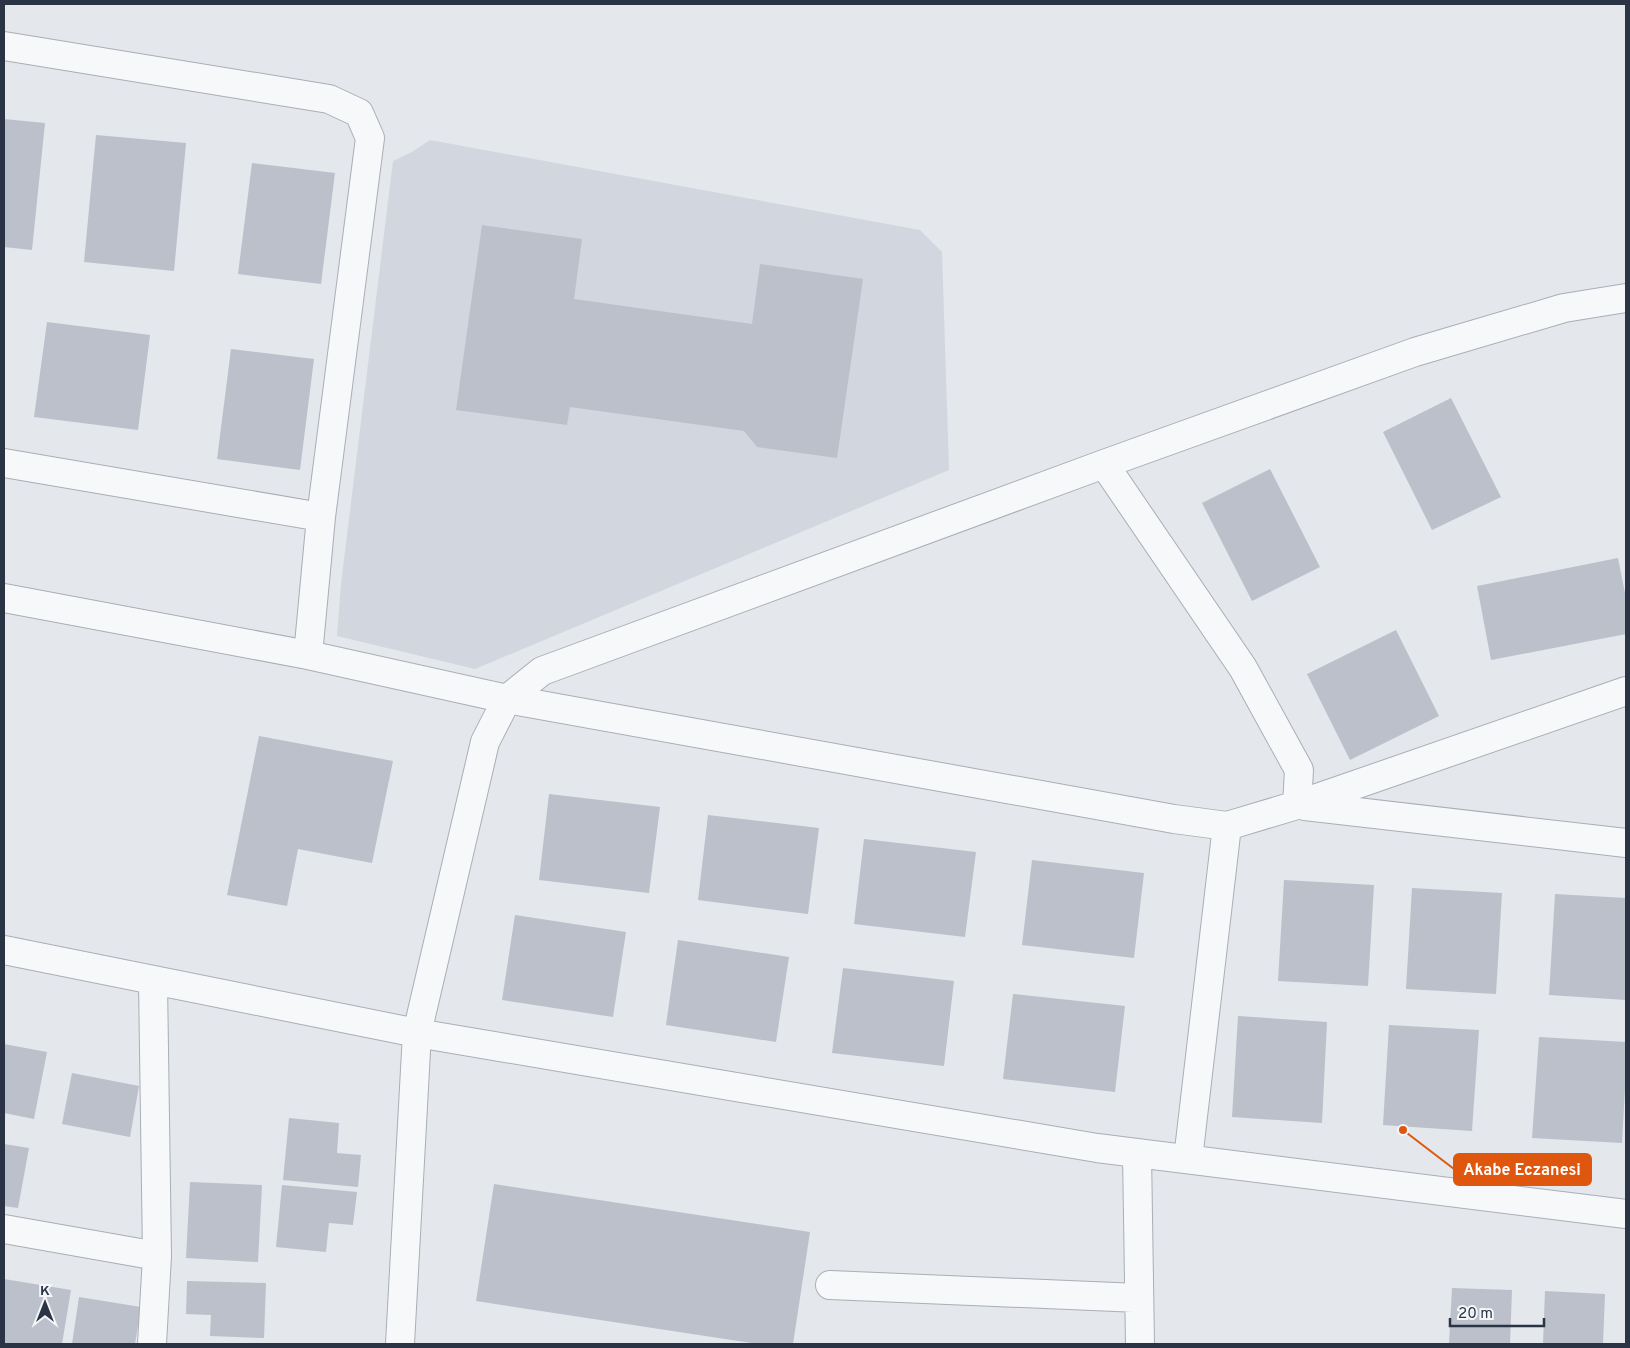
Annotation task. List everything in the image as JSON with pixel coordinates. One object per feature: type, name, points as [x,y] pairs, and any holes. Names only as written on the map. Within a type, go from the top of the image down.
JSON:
[{"type":"street","points":[[4,46],[329,99],[359,113],[370,138],[321,517],[308,655]]},
{"type":"street","points":[[400,1344],[418,1033],[485,742],[507,699],[542,671],[1104,464],[1416,352],[1564,308],[1626,298]]},
{"type":"street","points":[[4,463],[321,517]]},
{"type":"street","points":[[1104,464],[1243,668],[1299,770],[1297,806]]},
{"type":"street","points":[[4,598],[308,655],[507,699],[1174,819],[1227,826],[1297,806],[1626,691]]},
{"type":"street","points":[[1297,806],[1626,843]]},
{"type":"street","points":[[1188,1159],[1227,826]]},
{"type":"street","points":[[4,950],[418,1033],[1087,1146],[1626,1214]]},
{"type":"street","points":[[152,1344],[157,1256],[153,981]]},
{"type":"street","points":[[1137,1153],[1140,1344]]},
{"type":"street","points":[[4,1229],[157,1256]]},
{"type":"street","points":[[830,1285],[1139,1298]]},
{"type":"shaded area","points":[[430,140],[920,230],[942,252],[949,470],[475,669],[337,636],[341,584],[393,161],[412,152]]},
{"type":"building","points":[[4,119],[45,123],[32,250],[4,247]]},
{"type":"building","points":[[96,135],[186,143],[174,271],[84,262]]},
{"type":"building","points":[[252,163],[335,173],[321,284],[238,274]]},
{"type":"building","points":[[482,225],[582,239],[574,299],[752,324],[760,264],[863,279],[837,458],[757,447],[744,431],[570,407],[567,425],[456,410]]},
{"type":"building","points":[[47,322],[150,335],[138,430],[34,417]]},
{"type":"building","points":[[231,349],[314,359],[300,470],[217,459]]},
{"type":"building","points":[[1451,398],[1501,497],[1432,530],[1383,432]]},
{"type":"building","points":[[1270,469],[1320,567],[1252,601],[1202,503]]},
{"type":"building","points":[[1618,558],[1626,598],[1626,634],[1491,660],[1477,586]]},
{"type":"building","points":[[1396,630],[1439,716],[1350,760],[1307,674]]},
{"type":"building","points":[[259,736],[393,761],[372,863],[298,849],[287,906],[227,895]]},
{"type":"building","points":[[549,794],[660,807],[649,893],[539,880]]},
{"type":"building","points":[[708,815],[819,828],[808,914],[698,900]]},
{"type":"building","points":[[864,839],[976,852],[965,937],[854,924]]},
{"type":"building","points":[[1032,860],[1144,873],[1134,958],[1022,945]]},
{"type":"building","points":[[1284,880],[1374,885],[1368,986],[1278,981]]},
{"type":"building","points":[[1412,888],[1502,893],[1496,994],[1406,989]]},
{"type":"building","points":[[1555,894],[1626,898],[1626,1000],[1549,995]]},
{"type":"building","points":[[515,915],[626,932],[613,1017],[502,1000]]},
{"type":"building","points":[[678,940],[789,957],[776,1042],[666,1025]]},
{"type":"building","points":[[843,968],[954,981],[944,1066],[832,1053]]},
{"type":"building","points":[[1013,994],[1125,1006],[1115,1092],[1003,1079]]},
{"type":"building","points":[[1238,1016],[1327,1022],[1322,1123],[1232,1117]]},
{"type":"building","points":[[1389,1025],[1479,1030],[1472,1131],[1383,1125]]},
{"type":"building","points":[[1539,1037],[1626,1042],[1622,1143],[1532,1138]]},
{"type":"building","points":[[4,1044],[47,1052],[34,1119],[4,1113]]},
{"type":"building","points":[[72,1073],[139,1086],[130,1137],[62,1124]]},
{"type":"building","points":[[289,1118],[339,1123],[337,1153],[361,1155],[358,1187],[283,1180]]},
{"type":"building","points":[[4,1144],[29,1148],[18,1208],[4,1206]]},
{"type":"building","points":[[190,1182],[262,1185],[258,1262],[186,1258]]},
{"type":"building","points":[[494,1184],[810,1232],[793,1344],[758,1344],[476,1301]]},
{"type":"building","points":[[282,1185],[357,1192],[353,1225],[329,1223],[326,1252],[276,1247]]},
{"type":"building","points":[[4,1279],[71,1290],[62,1344],[4,1344]]},
{"type":"building","points":[[187,1281],[266,1283],[264,1338],[210,1336],[211,1315],[186,1314]]},
{"type":"building","points":[[1452,1288],[1512,1290],[1510,1344],[1449,1344]]},
{"type":"building","points":[[1545,1291],[1605,1294],[1603,1344],[1543,1344]]},
{"type":"building","points":[[79,1297],[141,1307],[135,1344],[72,1344]]},
{"type":"place","name":"Akabe Eczanesi","points":[[1403,1130]]}]
